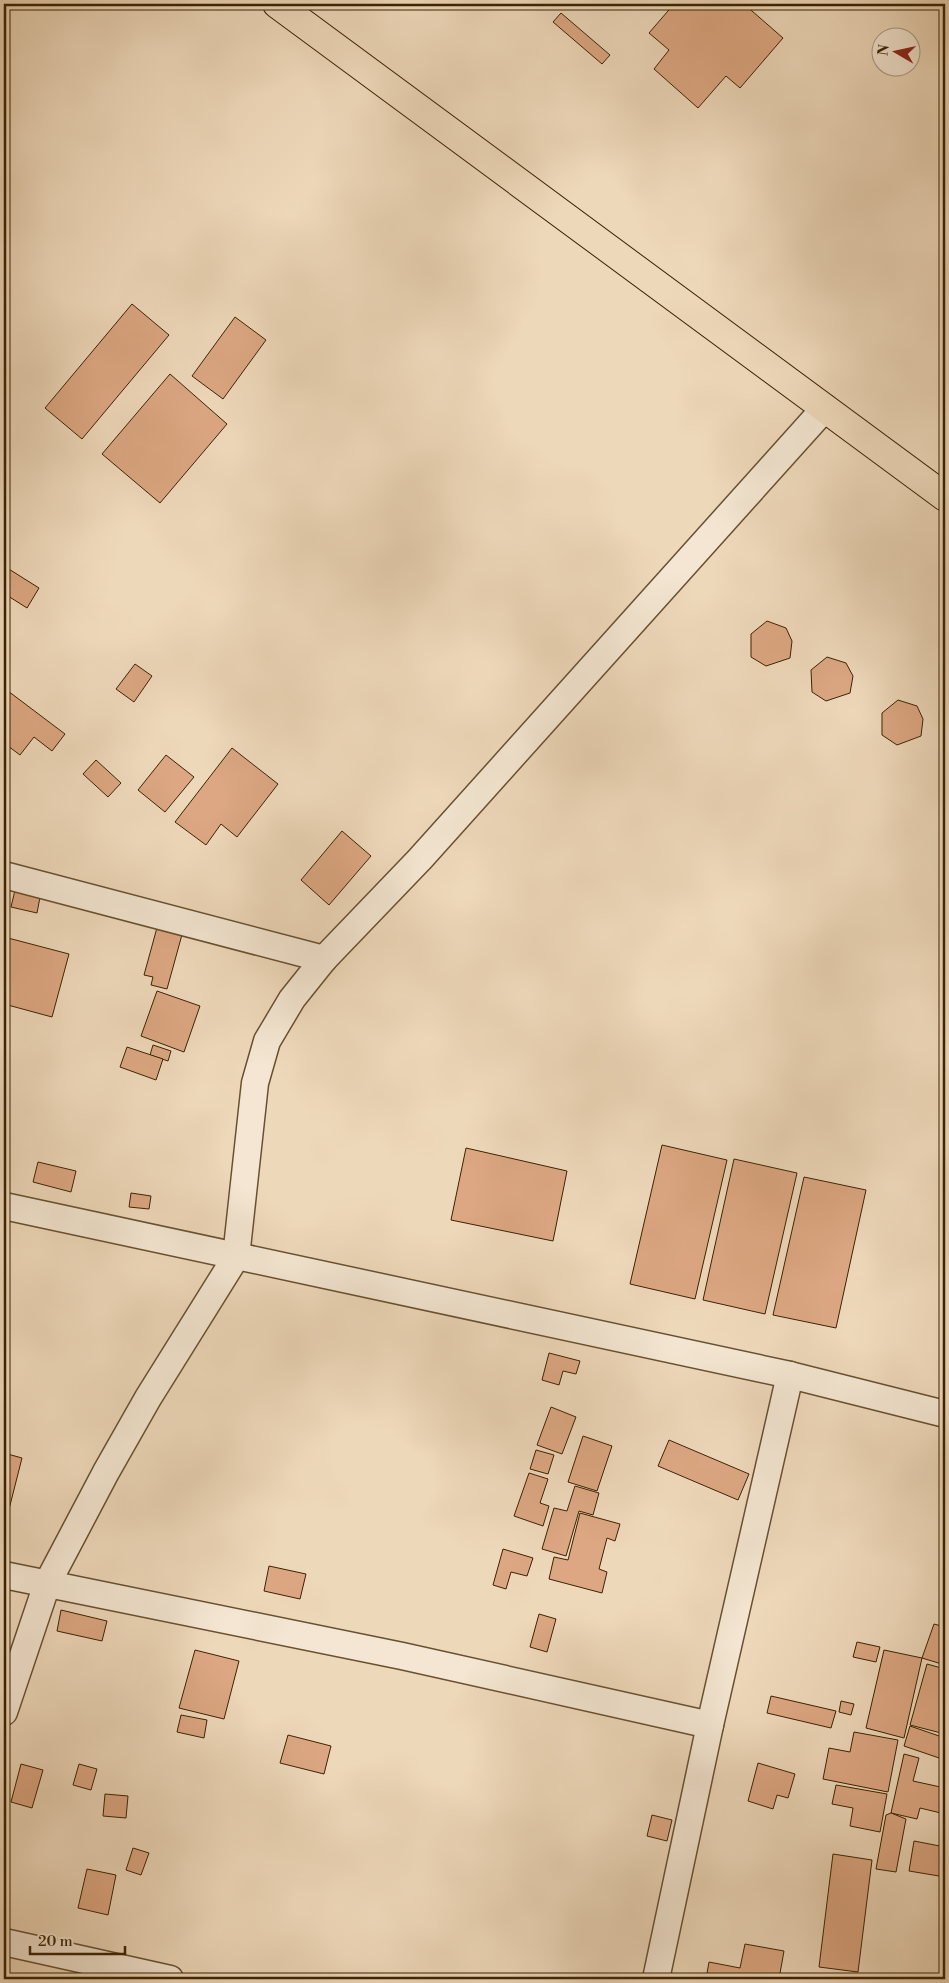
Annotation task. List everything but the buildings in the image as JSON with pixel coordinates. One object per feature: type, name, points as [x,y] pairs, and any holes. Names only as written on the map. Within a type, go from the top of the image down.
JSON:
[{"type":"highway","points":[[277,4],[945,498]]},
{"type":"street","points":[[4,1712],[47,1584],[143,1406],[236,1257],[255,1083],[267,1041],[292,999],[324,959],[420,859],[825,408]]},
{"type":"street","points":[[4,875],[324,959]]},
{"type":"street","points":[[4,1206],[790,1375],[945,1414]]},
{"type":"street","points":[[656,1979],[710,1725],[790,1375]]},
{"type":"street","points":[[4,1575],[402,1656],[710,1725]]},
{"type":"street","points":[[4,1942],[170,1979]]}]
